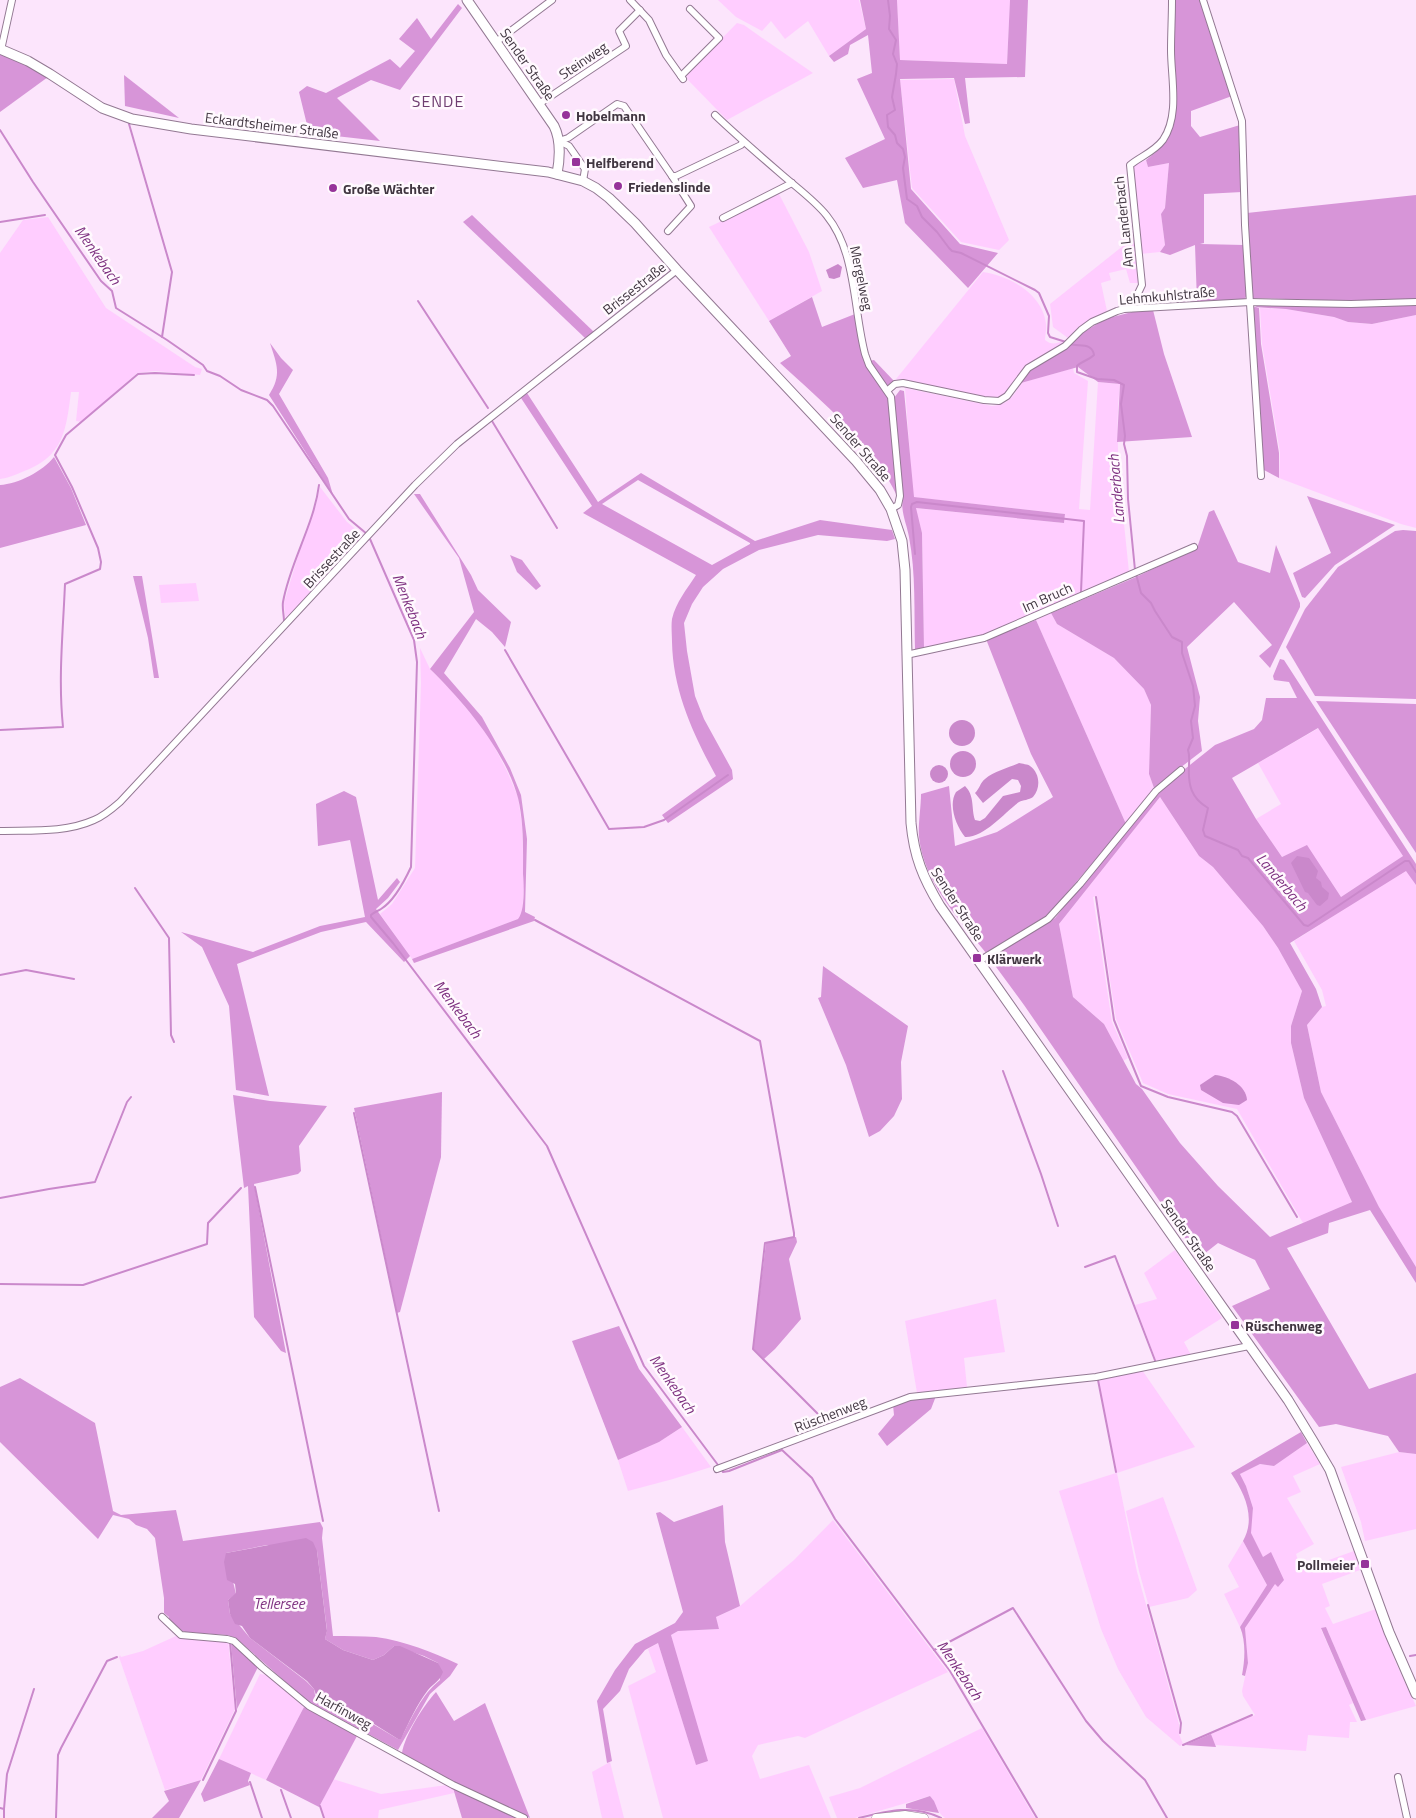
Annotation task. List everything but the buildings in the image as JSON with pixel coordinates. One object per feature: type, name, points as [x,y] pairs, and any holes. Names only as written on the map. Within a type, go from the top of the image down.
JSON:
[{"type":"main road","name":"Sender Straße","points":[[467,0],[554,126],[558,134],[559,144]]},
{"type":"main road","name":"Eckardtsheimer Straße","points":[[1,50],[28,61],[102,108],[132,119],[191,129],[553,173]]},
{"type":"main road","points":[[553,173],[559,144]]},
{"type":"main road","name":"Sender Straße","points":[[553,173],[583,181],[596,188],[636,223],[677,270],[856,461],[880,490],[891,509],[898,525],[905,570],[911,823],[916,857],[922,873],[935,898],[1288,1400],[1313,1440],[1330,1470],[1389,1632],[1416,1694]]},
{"type":"street","points":[[1,50],[12,0]]},
{"type":"street","points":[[496,42],[552,0]]},
{"type":"street","points":[[630,0],[649,20],[671,63],[682,78],[720,38],[690,9]]},
{"type":"street","name":"Am Landerbach","points":[[1131,308],[1142,285],[1130,165],[1157,147],[1163,140],[1171,120],[1173,101],[1172,0]]},
{"type":"street","points":[[1203,0],[1242,121],[1245,225],[1255,407],[1261,476]]},
{"type":"street","name":"Steinweg","points":[[539,104],[626,46],[619,31],[640,10]]},
{"type":"street","points":[[559,144],[614,106],[620,104],[624,106],[691,206],[668,230]]},
{"type":"street","name":"Mergelweg","points":[[714,115],[822,209],[836,230],[847,257],[865,354],[869,365],[888,390]]},
{"type":"street","points":[[672,176],[676,176],[741,145],[743,142]]},
{"type":"street","points":[[559,144],[568,146],[585,169],[583,181]]},
{"type":"street","points":[[723,218],[792,183]]},
{"type":"street","name":"Brissestraße","points":[[0,831],[57,829],[83,824],[96,820],[120,802],[415,486],[457,444],[677,270]]},
{"type":"street","name":"Lehmkuhlstraße","points":[[888,390],[895,384],[903,383],[984,400],[999,401],[1008,396],[1028,368],[1065,346],[1081,330],[1098,319],[1117,311],[1131,308],[1250,302],[1351,304],[1416,302]]},
{"type":"street","points":[[888,390],[891,397],[900,496],[898,505],[891,509]]},
{"type":"street","name":"Im Bruch","points":[[906,655],[984,638],[1194,546]]},
{"type":"street","points":[[979,961],[1048,919],[1080,884],[1152,795],[1181,770]]},
{"type":"street","name":"Rüschenweg","points":[[717,1469],[910,1397],[1096,1377],[1249,1346]]},
{"type":"street","name":"Harfinweg","points":[[162,1617],[182,1635],[227,1638],[234,1641],[309,1706],[453,1786],[524,1818]]},
{"type":"street","points":[[1398,1777],[1407,1818]]},
{"type":"street","points":[[876,1818],[905,1815],[924,1818]]},
{"type":"shaded area","points":[[718,0],[859,0],[866,29],[829,56],[808,21],[785,39],[771,21],[762,31],[736,17]]},
{"type":"shaded area","points":[[860,0],[897,0],[900,60],[1007,64],[1010,0],[1028,0],[1025,77],[965,78],[970,123],[965,124],[954,78],[900,79],[911,189],[960,244],[998,253],[968,288],[905,223],[897,180],[863,188],[845,158],[885,139],[857,79],[872,73],[868,35],[850,45],[848,54],[834,62],[829,56],[866,29]]},
{"type":"shaded area","points":[[897,0],[1010,0],[1007,64],[900,60]]},
{"type":"shaded area","points":[[1174,0],[1201,0],[1232,96],[1191,111],[1191,126],[1200,137],[1240,125],[1242,192],[1204,194],[1204,243],[1200,244],[1244,245],[1247,295],[1244,300],[1197,302],[1195,245],[1170,255],[1160,252],[1165,245],[1161,214],[1165,208],[1169,163],[1148,167],[1146,160],[1156,152],[1169,132]]},
{"type":"shaded area","points":[[458,4],[462,8],[400,90],[371,80],[337,98],[380,141],[309,133],[299,92],[307,86],[326,93],[390,59],[400,68],[415,51],[399,39],[417,18],[431,39]]},
{"type":"shaded area","points":[[737,23],[744,25],[813,73],[727,120],[688,80],[686,75]]},
{"type":"shaded area","points":[[0,54],[27,65],[48,77],[0,112]]},
{"type":"shaded area","points":[[124,75],[179,118],[125,106]]},
{"type":"shaded area","points":[[954,79],[965,136],[1009,240],[999,250],[961,242],[912,188],[900,80]]},
{"type":"shaded area","points":[[1146,160],[1148,167],[1169,163],[1165,208],[1161,214],[1165,245],[1160,252],[1140,254],[1132,166]]},
{"type":"shaded area","points":[[779,194],[809,252],[822,291],[769,321],[709,227]]},
{"type":"shaded area","points":[[1416,195],[1416,299],[1352,301],[1252,298],[1247,213]]},
{"type":"shaded area","points":[[472,215],[594,332],[585,338],[463,222]]},
{"type":"shaded area","points":[[48,217],[106,308],[195,367],[202,369],[200,375],[155,371],[137,373],[81,422],[76,421],[79,392],[71,392],[64,430],[55,450],[47,459],[36,466],[0,479],[0,253],[23,220]]},
{"type":"shaded area","points":[[1133,238],[1139,283],[1130,283],[1126,269],[1109,273],[1111,280],[1101,283],[1107,311],[1080,327],[1068,338],[1053,327],[1050,304]]},
{"type":"shaded area","points":[[983,272],[1004,278],[1024,288],[1032,295],[1044,313],[1046,326],[1045,340],[1051,343],[1065,342],[999,398],[896,379]]},
{"type":"shaded area","points":[[812,297],[822,327],[855,314],[859,341],[889,398],[898,498],[888,478],[861,442],[830,409],[780,363],[791,356],[769,321]]},
{"type":"shaded area","points":[[1416,304],[1416,315],[1372,324],[1348,322],[1334,317],[1286,309],[1255,307],[1259,305]]},
{"type":"shaded area","points":[[1253,308],[1259,308],[1261,344],[1279,453],[1279,478],[1264,470],[1258,408]]},
{"type":"shaded area","points":[[1260,308],[1286,309],[1334,317],[1348,322],[1372,324],[1416,315],[1416,528],[1279,478],[1280,453],[1262,344]]},
{"type":"shaded area","points":[[1153,310],[1164,354],[1192,437],[1117,442],[1120,384],[1098,382],[1078,367],[1021,383],[1030,369],[1053,357],[1084,332],[1105,319],[1132,312]]},
{"type":"shaded area","points":[[270,343],[293,370],[279,394],[328,478],[333,495],[269,395],[277,376],[275,358]]},
{"type":"shaded area","points":[[874,360],[894,381],[887,386],[869,361]]},
{"type":"shaded area","points":[[1073,368],[1074,373],[1088,381],[1079,509],[1090,510],[1098,382],[1120,384],[1118,454],[1129,572],[984,635],[924,648],[922,533],[915,508],[1064,523],[1065,514],[913,497],[905,388],[992,406],[1007,402],[1021,383]]},
{"type":"shaded area","points":[[900,390],[904,391],[914,497],[1065,514],[1064,523],[916,508],[922,533],[924,648],[915,650],[913,564],[902,508],[903,499],[894,398]]},
{"type":"shaded area","points":[[527,393],[598,502],[641,473],[755,541],[820,520],[892,530],[895,539],[887,541],[818,535],[759,550],[723,569],[703,587],[692,604],[684,623],[687,651],[695,696],[704,719],[732,770],[733,779],[668,823],[662,815],[716,776],[686,712],[680,695],[673,660],[672,619],[679,601],[696,575],[583,513],[592,506],[521,398]],"holes":[[[638,480],[750,543],[712,565],[602,504]]]},
{"type":"shaded area","points":[[54,457],[71,488],[86,525],[0,548],[0,485],[30,476]]},
{"type":"shaded area","points":[[320,487],[347,522],[365,537],[286,623],[284,603],[303,539],[316,505]]},
{"type":"shaded area","points":[[414,494],[420,494],[471,575],[478,590],[511,622],[505,647],[492,632],[476,619],[444,673],[482,717],[510,768],[521,795],[527,839],[525,912],[535,917],[534,921],[414,963],[412,959],[518,919],[522,910],[524,891],[521,817],[518,798],[512,781],[494,746],[470,712],[430,669],[474,612],[459,558]]},
{"type":"shaded area","points":[[1307,496],[1395,525],[1335,565],[1305,598],[1302,597],[1293,573],[1331,553]]},
{"type":"shaded area","points":[[1214,510],[1238,562],[1270,573],[1276,545],[1300,607],[1270,668],[1259,656],[1272,645],[1234,602],[1187,647],[1200,697],[1198,721],[1202,751],[1154,788],[1149,774],[1151,705],[1144,689],[1114,658],[1057,624],[1051,613],[1136,577],[1197,548],[1209,512]]},
{"type":"shaded area","points":[[1395,531],[1416,531],[1416,699],[1315,696],[1286,647],[1305,609],[1338,567]]},
{"type":"shaded area","points":[[510,555],[522,560],[541,586],[536,590],[517,572]]},
{"type":"shaded area","points":[[133,576],[142,576],[159,678],[154,678],[148,638]]},
{"type":"shaded area","points":[[196,583],[199,601],[161,603],[159,585]]},
{"type":"shaded area","points":[[1051,613],[1057,624],[1114,658],[1144,689],[1151,705],[1149,774],[1154,788],[1126,824],[1036,620]]},
{"type":"shaded area","points":[[1036,620],[1126,824],[1048,915],[986,953],[944,900],[928,870],[922,854],[919,837],[921,794],[949,786],[955,846],[997,832],[1053,797],[1031,754],[986,639]]},
{"type":"shaded area","points":[[420,648],[430,669],[477,721],[493,744],[507,771],[518,797],[522,825],[524,887],[522,915],[518,919],[412,959],[380,914],[392,904],[415,868],[421,683]]},
{"type":"shaded area","points":[[1280,659],[1284,660],[1416,864],[1416,885],[1406,871],[1290,943],[1316,989],[1322,1007],[1307,1025],[1321,1092],[1379,1207],[1416,1267],[1416,1283],[1370,1210],[1329,1223],[1328,1233],[1287,1248],[1369,1389],[1416,1373],[1416,1454],[1399,1452],[1388,1436],[1336,1424],[1319,1427],[1232,1306],[1270,1289],[1255,1260],[1218,1243],[1199,1258],[988,956],[1055,918],[1156,792],[1215,745],[1254,729],[1262,720],[1266,698],[1297,698],[1289,682],[1274,680],[1273,676]],"holes":[[[1318,728],[1403,856],[1341,897],[1307,845],[1282,857],[1256,819],[1232,778]],[[1160,797],[1199,856],[1213,867],[1263,926],[1278,948],[1302,991],[1291,1026],[1291,1043],[1304,1098],[1352,1202],[1270,1237],[1218,1186],[1180,1143],[1142,1089],[1136,1084],[1104,1024],[1073,997],[1059,924]]]},
{"type":"shaded area","points":[[1316,701],[1416,704],[1416,853]]},
{"type":"shaded area","points":[[1319,728],[1403,856],[1341,897],[1307,846],[1282,857],[1256,819],[1281,804],[1258,763]]},
{"type":"shaded area","points":[[344,791],[356,797],[378,900],[397,878],[400,882],[388,898],[376,909],[410,956],[404,962],[366,922],[321,932],[237,964],[269,1096],[236,1090],[229,1006],[202,947],[181,932],[253,952],[320,926],[365,917],[350,840],[318,846],[316,804]]},
{"type":"shaded area","points":[[1160,797],[1199,856],[1213,867],[1263,926],[1278,948],[1302,991],[1291,1026],[1291,1043],[1304,1098],[1352,1202],[1303,1223],[1237,1109],[1168,1094],[1143,1083],[1116,1019],[1097,896],[1093,897],[1112,1022],[1128,1058],[1123,1061],[1104,1024],[1073,997],[1059,924]]},
{"type":"shaded area","points":[[1406,870],[1416,885],[1416,1267],[1379,1207],[1321,1092],[1307,1025],[1322,1007],[1326,1006],[1322,990],[1294,941]]},
{"type":"shaded area","points":[[823,966],[908,1026],[901,1062],[902,1099],[894,1116],[880,1131],[869,1137],[846,1065],[818,998],[821,997]]},
{"type":"shaded area","points":[[442,1092],[441,1157],[400,1312],[397,1313],[354,1108]]},
{"type":"shaded area","points":[[233,1095],[270,1101],[327,1106],[299,1146],[301,1171],[298,1174],[254,1184],[286,1353],[281,1351],[254,1317],[248,1186],[244,1188]]},
{"type":"shaded area","points":[[796,1237],[797,1242],[789,1259],[801,1319],[764,1359],[753,1348],[766,1243]]},
{"type":"shaded area","points":[[1175,1250],[1222,1318],[1184,1342],[1191,1355],[1157,1363],[1135,1305],[1157,1299],[1144,1273]]},
{"type":"shaded area","points":[[996,1299],[1005,1352],[964,1358],[967,1387],[917,1393],[905,1321]]},
{"type":"shaded area","points":[[619,1326],[639,1369],[682,1427],[659,1442],[618,1460],[572,1341]]},
{"type":"shaded area","points":[[1142,1370],[1195,1447],[1117,1473],[1137,1572],[1179,1724],[1179,1734],[1183,1744],[1180,1746],[1146,1717],[1118,1669],[1101,1629],[1059,1491],[1116,1473],[1098,1379]]},
{"type":"shaded area","points":[[20,1378],[95,1423],[113,1511],[121,1515],[176,1510],[183,1541],[320,1522],[323,1528],[322,1538],[333,1636],[371,1637],[397,1641],[458,1664],[450,1676],[430,1694],[398,1750],[307,1701],[236,1638],[227,1635],[185,1632],[169,1620],[169,1617],[164,1613],[164,1598],[155,1538],[147,1529],[136,1525],[129,1519],[113,1515],[98,1539],[0,1442],[0,1387]],"holes":[[[267,1545],[317,1551],[327,1630],[325,1639],[343,1650],[373,1660],[384,1655],[394,1646],[438,1663],[440,1680],[422,1700],[401,1738],[398,1739],[366,1720],[315,1695],[314,1689],[306,1681],[250,1638],[230,1614],[228,1600],[236,1594],[226,1553]]]},
{"type":"shaded area","points":[[936,1396],[931,1409],[887,1446],[878,1434],[894,1415],[893,1405],[911,1398]]},
{"type":"shaded area","points":[[682,1427],[711,1467],[628,1491],[618,1460],[659,1442]]},
{"type":"shaded area","points":[[1301,1432],[1307,1443],[1274,1466],[1260,1464],[1240,1474],[1253,1508],[1251,1533],[1263,1557],[1271,1552],[1284,1580],[1278,1587],[1275,1584],[1245,1628],[1248,1663],[1245,1676],[1242,1675],[1244,1651],[1240,1627],[1267,1585],[1243,1541],[1249,1524],[1249,1515],[1241,1489],[1231,1473]]},
{"type":"shaded area","points":[[1307,1443],[1320,1464],[1293,1476],[1301,1492],[1287,1498],[1314,1544],[1296,1554],[1301,1570],[1354,1551],[1360,1570],[1322,1584],[1330,1606],[1325,1608],[1333,1624],[1376,1609],[1395,1661],[1416,1706],[1366,1720],[1326,1627],[1321,1629],[1353,1703],[1349,1705],[1357,1722],[1350,1722],[1349,1738],[1308,1735],[1306,1751],[1215,1745],[1211,1734],[1255,1715],[1243,1696],[1242,1691],[1248,1663],[1245,1628],[1275,1583],[1271,1553],[1263,1558],[1250,1533],[1253,1508],[1240,1474],[1260,1464],[1274,1466]]},
{"type":"shaded area","points":[[1399,1452],[1416,1454],[1416,1529],[1365,1541],[1361,1522],[1341,1467]]},
{"type":"shaded area","points":[[1163,1497],[1197,1590],[1188,1598],[1149,1607],[1126,1511]]},
{"type":"shaded area","points":[[723,1505],[725,1542],[740,1606],[716,1617],[719,1629],[678,1631],[671,1635],[708,1761],[696,1765],[658,1643],[645,1650],[629,1669],[620,1691],[603,1709],[612,1761],[607,1763],[597,1701],[615,1670],[635,1644],[675,1623],[683,1612],[656,1513],[660,1512],[674,1522]]},
{"type":"shaded area","points":[[833,1520],[948,1672],[805,1738],[798,1736],[758,1745],[752,1756],[760,1779],[809,1765],[831,1818],[663,1818],[628,1686],[656,1672],[648,1649],[658,1643],[696,1764],[671,1635],[678,1631],[719,1629],[716,1617],[740,1606],[794,1560]]},
{"type":"shaded area","points":[[1243,1541],[1267,1585],[1240,1627],[1224,1594],[1239,1587],[1228,1566]]},
{"type":"shaded area","points":[[1326,1627],[1366,1720],[1361,1721],[1321,1628]]},
{"type":"shaded area","points":[[176,1636],[228,1640],[235,1709],[201,1780],[165,1790],[119,1657],[120,1655],[121,1657],[143,1651]]},
{"type":"shaded area","points":[[231,1643],[258,1667],[237,1709]]},
{"type":"shaded area","points":[[260,1674],[266,1675],[304,1707],[266,1780],[219,1759]]},
{"type":"shaded area","points":[[436,1692],[454,1721],[485,1703],[530,1818],[455,1783],[402,1753],[415,1721]]},
{"type":"shaded area","points":[[304,1707],[357,1736],[319,1807],[266,1780]]},
{"type":"shaded area","points":[[982,1728],[1035,1818],[945,1818],[938,1811],[930,1796],[855,1818],[837,1818],[829,1797],[860,1788]]},
{"type":"shaded area","points":[[1211,1734],[1216,1747],[1185,1745]]},
{"type":"shaded area","points":[[219,1759],[251,1773],[248,1781],[250,1785],[204,1802],[201,1794]]},
{"type":"shaded area","points":[[610,1762],[624,1818],[602,1818],[592,1772]]},
{"type":"shaded area","points":[[333,1779],[381,1794],[447,1785],[453,1788],[454,1793],[379,1810],[378,1818],[324,1818],[320,1805]]},
{"type":"shaded area","points":[[201,1780],[179,1818],[152,1818],[169,1801],[164,1791]]},
{"type":"shaded area","points":[[453,1788],[520,1818],[462,1818]]},
{"type":"shaded area","points":[[930,1796],[939,1813],[906,1808],[906,1804]]},
{"type":"water","points":[[838,264],[842,267],[840,277],[829,278],[826,270]]},
{"type":"water","points":[[962,720],[971,724],[975,733],[971,742],[962,746],[953,742],[949,733],[953,724]]},
{"type":"water","points":[[963,751],[972,755],[976,764],[972,773],[963,777],[954,773],[950,764],[954,755]]},
{"type":"water","points":[[1019,763],[1030,766],[1036,773],[1038,785],[1036,793],[1030,799],[1019,802],[994,824],[979,834],[965,837],[954,815],[953,803],[956,792],[965,786],[972,798],[975,820],[980,821],[985,818],[1003,796],[1020,792],[1021,786],[1018,780],[1012,779],[983,803],[975,793],[982,782],[993,774]]},
{"type":"water","points":[[935,765],[943,765],[948,770],[946,781],[935,783],[930,778],[930,770]]},
{"type":"water","points":[[1297,856],[1309,858],[1318,871],[1316,878],[1329,893],[1328,899],[1320,906],[1305,892],[1291,863]]},
{"type":"water","points":[[1215,1075],[1236,1082],[1243,1090],[1247,1100],[1239,1105],[1223,1103],[1201,1090],[1200,1085]]},
{"type":"water","name":"Tellersee","points":[[306,1538],[313,1542],[317,1551],[327,1631],[325,1639],[343,1650],[373,1660],[384,1655],[394,1646],[400,1646],[438,1663],[443,1672],[420,1701],[401,1739],[366,1719],[317,1698],[314,1689],[307,1681],[250,1638],[242,1626],[235,1624],[230,1614],[228,1600],[236,1593],[235,1584],[227,1580],[224,1562],[226,1553]]},
{"type":"waterway","name":"Landerbach","points":[[888,0],[889,29],[896,40],[893,54],[897,64],[892,97],[895,110],[887,115],[888,127],[895,135],[897,143],[903,149],[905,157],[903,168],[907,199],[917,206],[922,217],[952,251],[961,253],[1039,293],[1049,316],[1048,333],[1050,337],[1066,342]]},
{"type":"waterway","points":[[129,124],[172,272],[162,337]]},
{"type":"waterway","name":"Menkebach","points":[[0,130],[101,281],[112,291],[116,308],[167,340],[203,365],[207,371],[220,376],[241,390],[267,400],[273,406],[349,519],[367,534]]},
{"type":"waterway","points":[[0,222],[45,215]]},
{"type":"waterway","points":[[418,301],[488,408]]},
{"type":"waterway","name":"Landerbach","points":[[1070,344],[1088,347],[1093,351],[1094,355],[1077,366],[1077,372],[1097,379],[1114,380],[1124,385],[1121,404],[1125,436],[1124,444],[1127,456],[1128,499],[1135,570]]},
{"type":"waterway","points":[[0,730],[63,727],[61,673],[65,584],[100,569],[101,562],[98,548],[72,487],[55,455],[66,435],[138,374],[194,375]]},
{"type":"waterway","points":[[492,421],[557,528]]},
{"type":"waterway","points":[[284,621],[283,604],[286,587],[312,515],[319,485]]},
{"type":"waterway","points":[[915,554],[911,507],[912,504],[917,502],[1084,521],[1081,592]]},
{"type":"waterway","name":"Menkebach","points":[[370,539],[414,640],[417,662],[411,867],[395,896],[381,909],[373,913],[371,917],[393,943],[547,1146],[644,1366],[718,1465]]},
{"type":"waterway","name":"Landerbach","points":[[1136,574],[1141,593],[1151,603],[1172,637],[1182,642],[1182,653],[1193,686],[1195,706],[1191,721],[1193,738],[1188,750],[1189,779],[1194,795],[1208,808],[1203,830],[1205,836],[1238,850],[1242,856],[1248,858],[1304,925],[1308,926],[1405,861],[1409,861],[1416,872]]},
{"type":"waterway","points":[[505,650],[609,829],[644,827],[664,820],[728,775]]},
{"type":"waterway","points":[[135,888],[169,938],[171,1035],[174,1042]]},
{"type":"waterway","points":[[1096,897],[1114,1020],[1141,1086],[1168,1097],[1232,1112],[1237,1116],[1297,1217]]},
{"type":"waterway","points":[[535,920],[760,1041],[794,1237],[765,1243],[753,1349],[827,1423]]},
{"type":"waterway","points":[[0,975],[26,970],[74,979]]},
{"type":"waterway","points":[[1003,1071],[1058,1226]]},
{"type":"waterway","points":[[0,1198],[95,1182],[127,1102],[131,1097]]},
{"type":"waterway","points":[[354,1113],[439,1511]]},
{"type":"waterway","points":[[255,1187],[323,1521]]},
{"type":"waterway","points":[[0,1284],[83,1285],[207,1244],[208,1223],[241,1188]]},
{"type":"waterway","points":[[1085,1267],[1115,1256],[1156,1363],[1154,1363]]},
{"type":"waterway","points":[[1098,1380],[1116,1472]]},
{"type":"waterway","name":"Menkebach","points":[[722,1470],[723,1472],[729,1471],[782,1450],[812,1478],[835,1519],[950,1671],[1037,1818]]},
{"type":"waterway","points":[[1148,1605],[1181,1723],[1180,1733]]},
{"type":"waterway","points":[[934,1650],[1013,1608],[1086,1721],[1103,1741],[1145,1780],[1167,1818]]},
{"type":"waterway","points":[[203,1780],[236,1711],[230,1642]]},
{"type":"waterway","points":[[1410,1656],[1416,1655]]},
{"type":"waterway","points":[[56,1818],[58,1755],[107,1661],[117,1657]]},
{"type":"waterway","points":[[0,1808],[4,1809],[7,1774],[34,1689]]},
{"type":"waterway","points":[[1183,1745],[1252,1715]]},
{"type":"waterway","points":[[250,1782],[262,1818]]},
{"type":"waterway","points":[[281,1790],[291,1818]]},
{"type":"waterway","points":[[320,1806],[324,1818]]},
{"type":"waterway","points":[[4,1809],[4,1818]]},
{"type":"waterway","points":[[859,1818],[900,1810],[920,1811],[941,1818]]},
{"type":"place","name":"Hobelmann","points":[[566,115]]},
{"type":"place","name":"Helfberend","points":[[576,162]]},
{"type":"place","name":"Friedenslinde","points":[[618,186]]},
{"type":"place","name":"Große Wächter","points":[[333,188]]},
{"type":"place","name":"Klärwerk","points":[[977,958]]},
{"type":"place","name":"Rüschenweg","points":[[1235,1325]]},
{"type":"place","name":"Pollmeier","points":[[1365,1564]]},
{"type":"district","name":"SENDE","points":[[438,101]]}]
